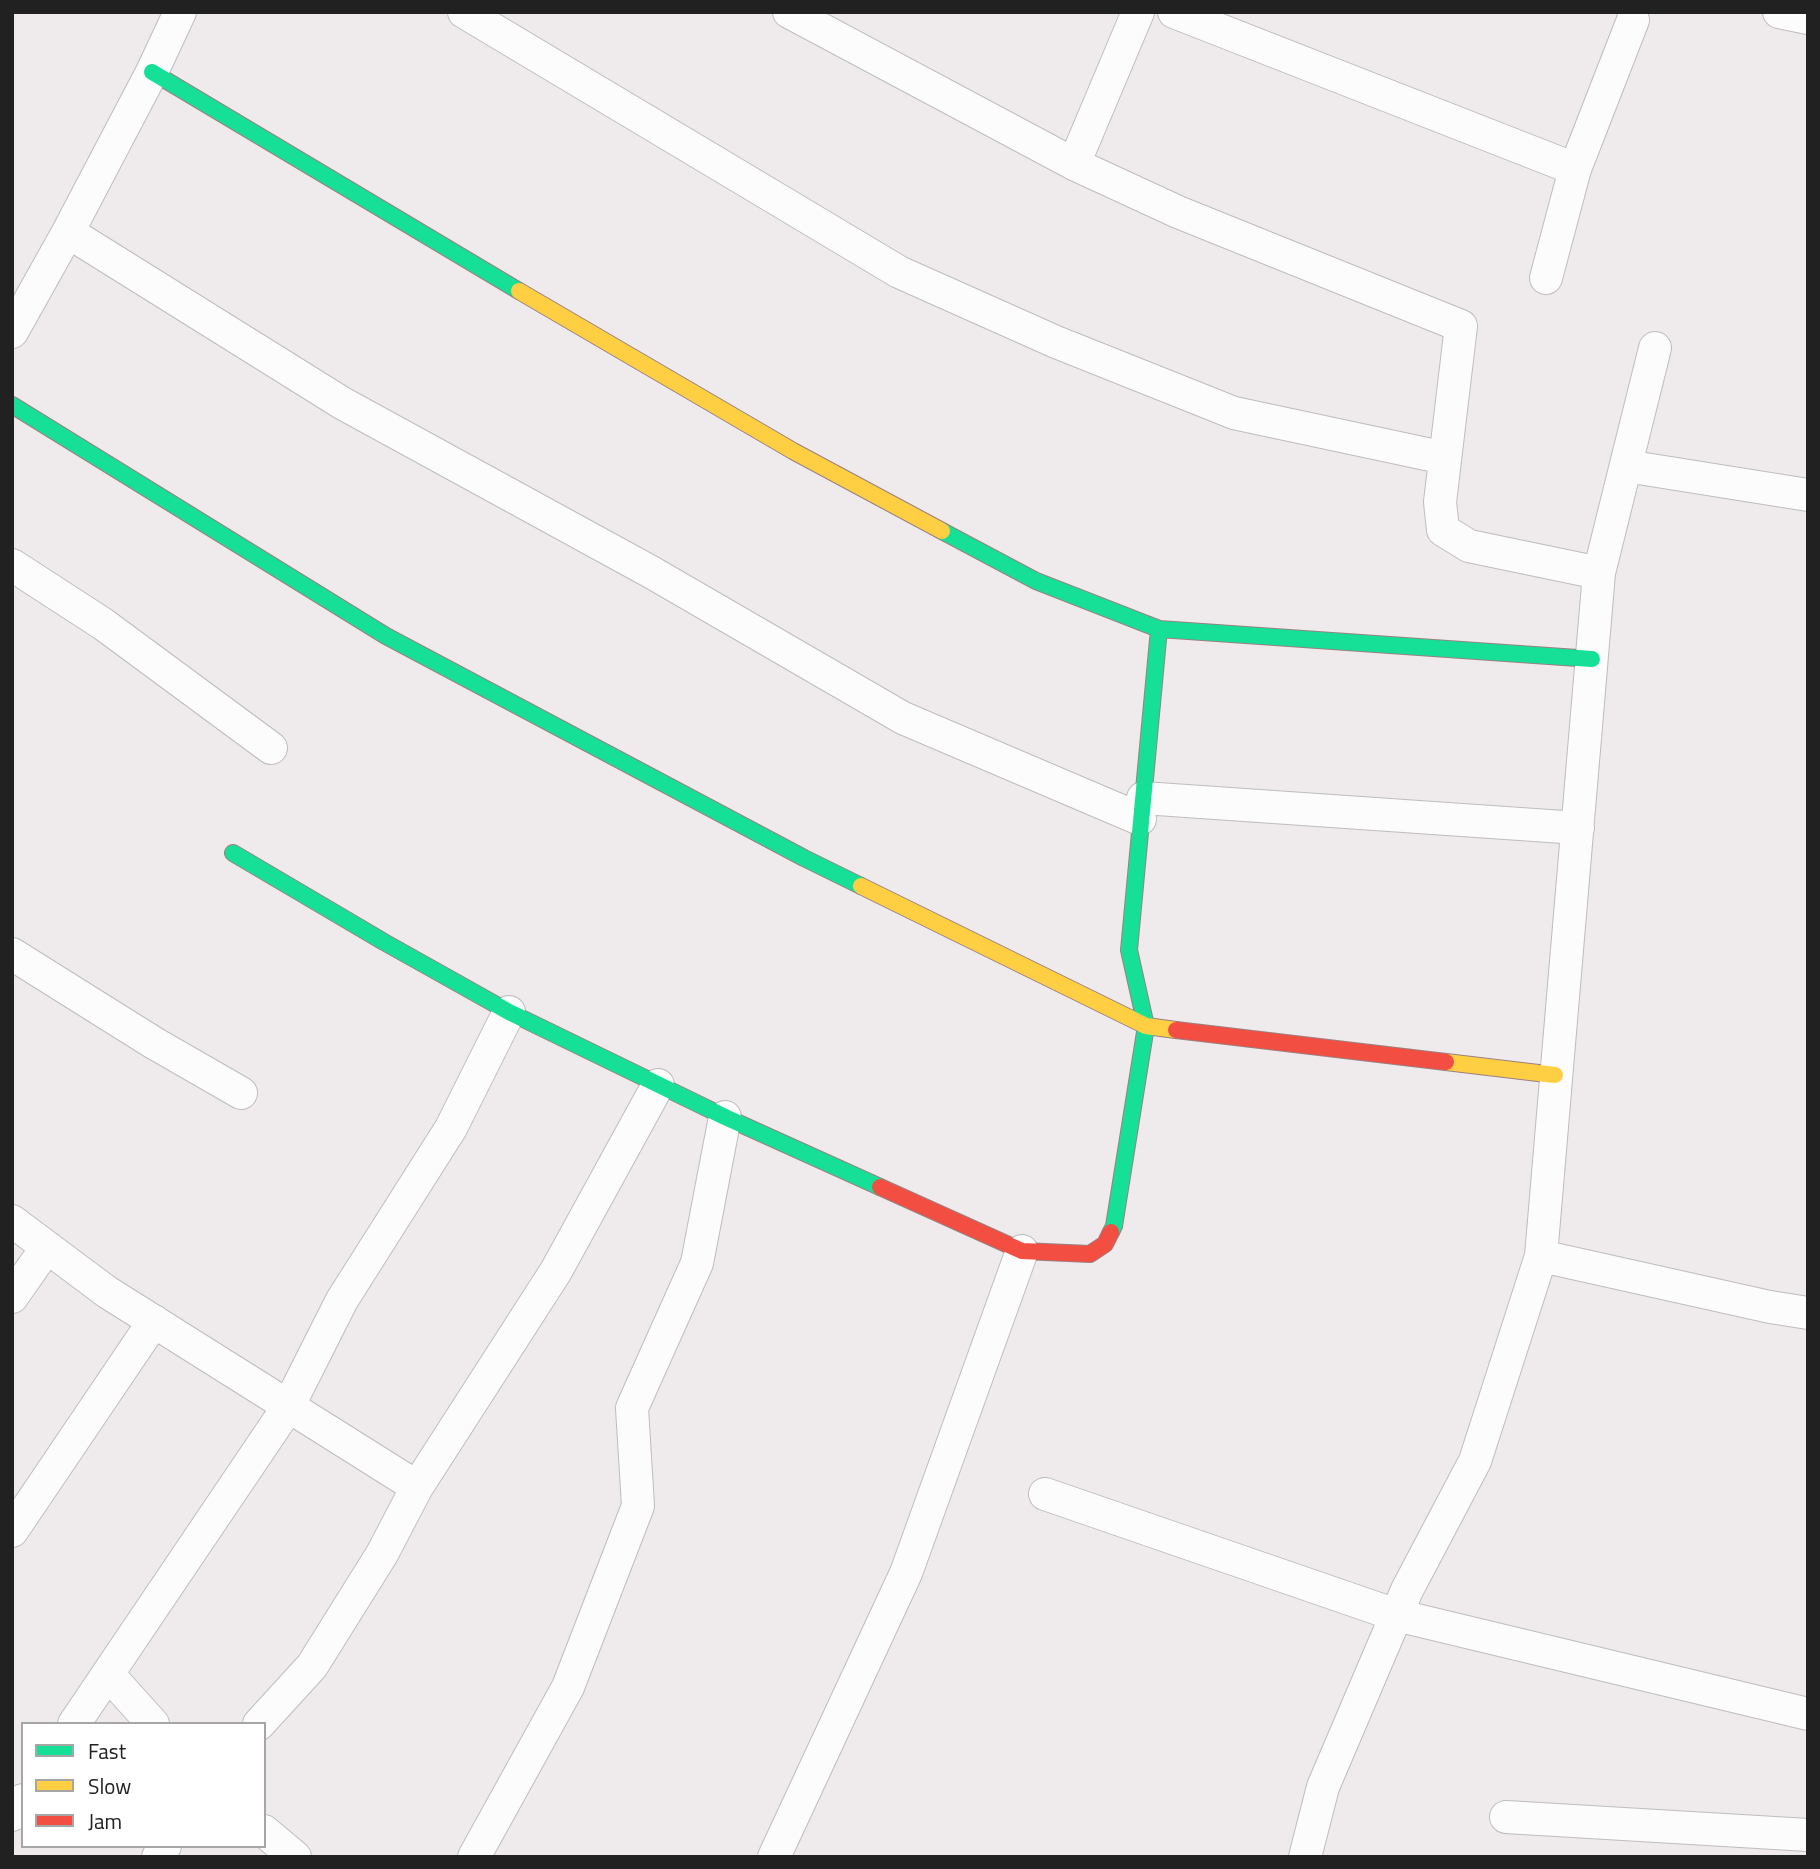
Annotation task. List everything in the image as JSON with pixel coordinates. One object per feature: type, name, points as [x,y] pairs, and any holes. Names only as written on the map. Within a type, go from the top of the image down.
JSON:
[{"type":"street","points":[[12,332],[152,72],[180,12]]},
{"type":"street","points":[[464,12],[899,272],[1056,342],[1234,413],[1445,458]]},
{"type":"street","points":[[789,12],[1074,164],[1178,212],[1461,326],[1440,502],[1443,530],[1469,546],[1599,573]]},
{"type":"street","points":[[1074,164],[1138,12]]},
{"type":"street","points":[[1174,12],[1575,169]]},
{"type":"street","points":[[1779,12],[1808,18]]},
{"type":"street","points":[[1546,278],[1575,169],[1633,20]]},
{"type":"street","points":[[152,72],[793,452],[1036,580],[1159,629],[1592,659]]},
{"type":"street","points":[[68,232],[342,402],[651,572],[903,718],[1141,809],[1578,828]]},
{"type":"street","points":[[1305,1857],[1323,1787],[1396,1615],[1475,1461],[1541,1256],[1599,573],[1655,348]]},
{"type":"street","points":[[12,405],[386,636],[804,858],[1146,1026],[1555,1074]]},
{"type":"street","points":[[1626,466],[1808,495]]},
{"type":"street","points":[[12,565],[103,624],[271,748]]},
{"type":"street","points":[[233,853],[509,1013],[725,1118],[1023,1251],[1090,1254],[1105,1244],[1114,1226],[1146,1026],[1129,950],[1159,629]]},
{"type":"street","points":[[12,954],[154,1043],[241,1093]]},
{"type":"street","points":[[75,1722],[288,1407],[342,1300],[450,1128],[509,1013]]},
{"type":"street","points":[[261,1722],[312,1666],[382,1554],[417,1487],[556,1270],[658,1085]]},
{"type":"street","points":[[474,1857],[568,1686],[638,1506],[632,1408],[696,1263],[725,1118]]},
{"type":"street","points":[[12,1220],[107,1292],[417,1487]]},
{"type":"street","points":[[12,1297],[47,1247]]},
{"type":"street","points":[[774,1857],[906,1573],[1023,1251]]},
{"type":"street","points":[[1541,1256],[1808,1313]]},
{"type":"street","points":[[12,1531],[155,1321]]},
{"type":"street","points":[[1045,1494],[1396,1615],[1808,1714]]},
{"type":"street","points":[[108,1674],[151,1722]]},
{"type":"street","points":[[1506,1817],[1808,1835]]},
{"type":"street","points":[[266,1833],[295,1857]]},
{"type":"traffic: fast","points":[[152,72],[519,291]]},
{"type":"traffic: fast","points":[[12,405],[386,636],[861,886]]},
{"type":"traffic: fast","points":[[942,531],[1036,581],[1159,629],[1592,659]]},
{"type":"traffic: fast","points":[[1111,1232],[1146,1026],[1129,950],[1159,629]]},
{"type":"traffic: fast","points":[[233,853],[509,1012],[725,1117],[880,1187]]},
{"type":"traffic: slow","points":[[519,291],[793,451],[942,531]]},
{"type":"traffic: slow","points":[[861,886],[1146,1026],[1176,1030]]},
{"type":"traffic: slow","points":[[1446,1062],[1555,1075]]},
{"type":"traffic: jam","points":[[1176,1030],[1446,1062]]},
{"type":"traffic: jam","points":[[880,1187],[1022,1251],[1090,1254],[1105,1244],[1111,1232]]}]
